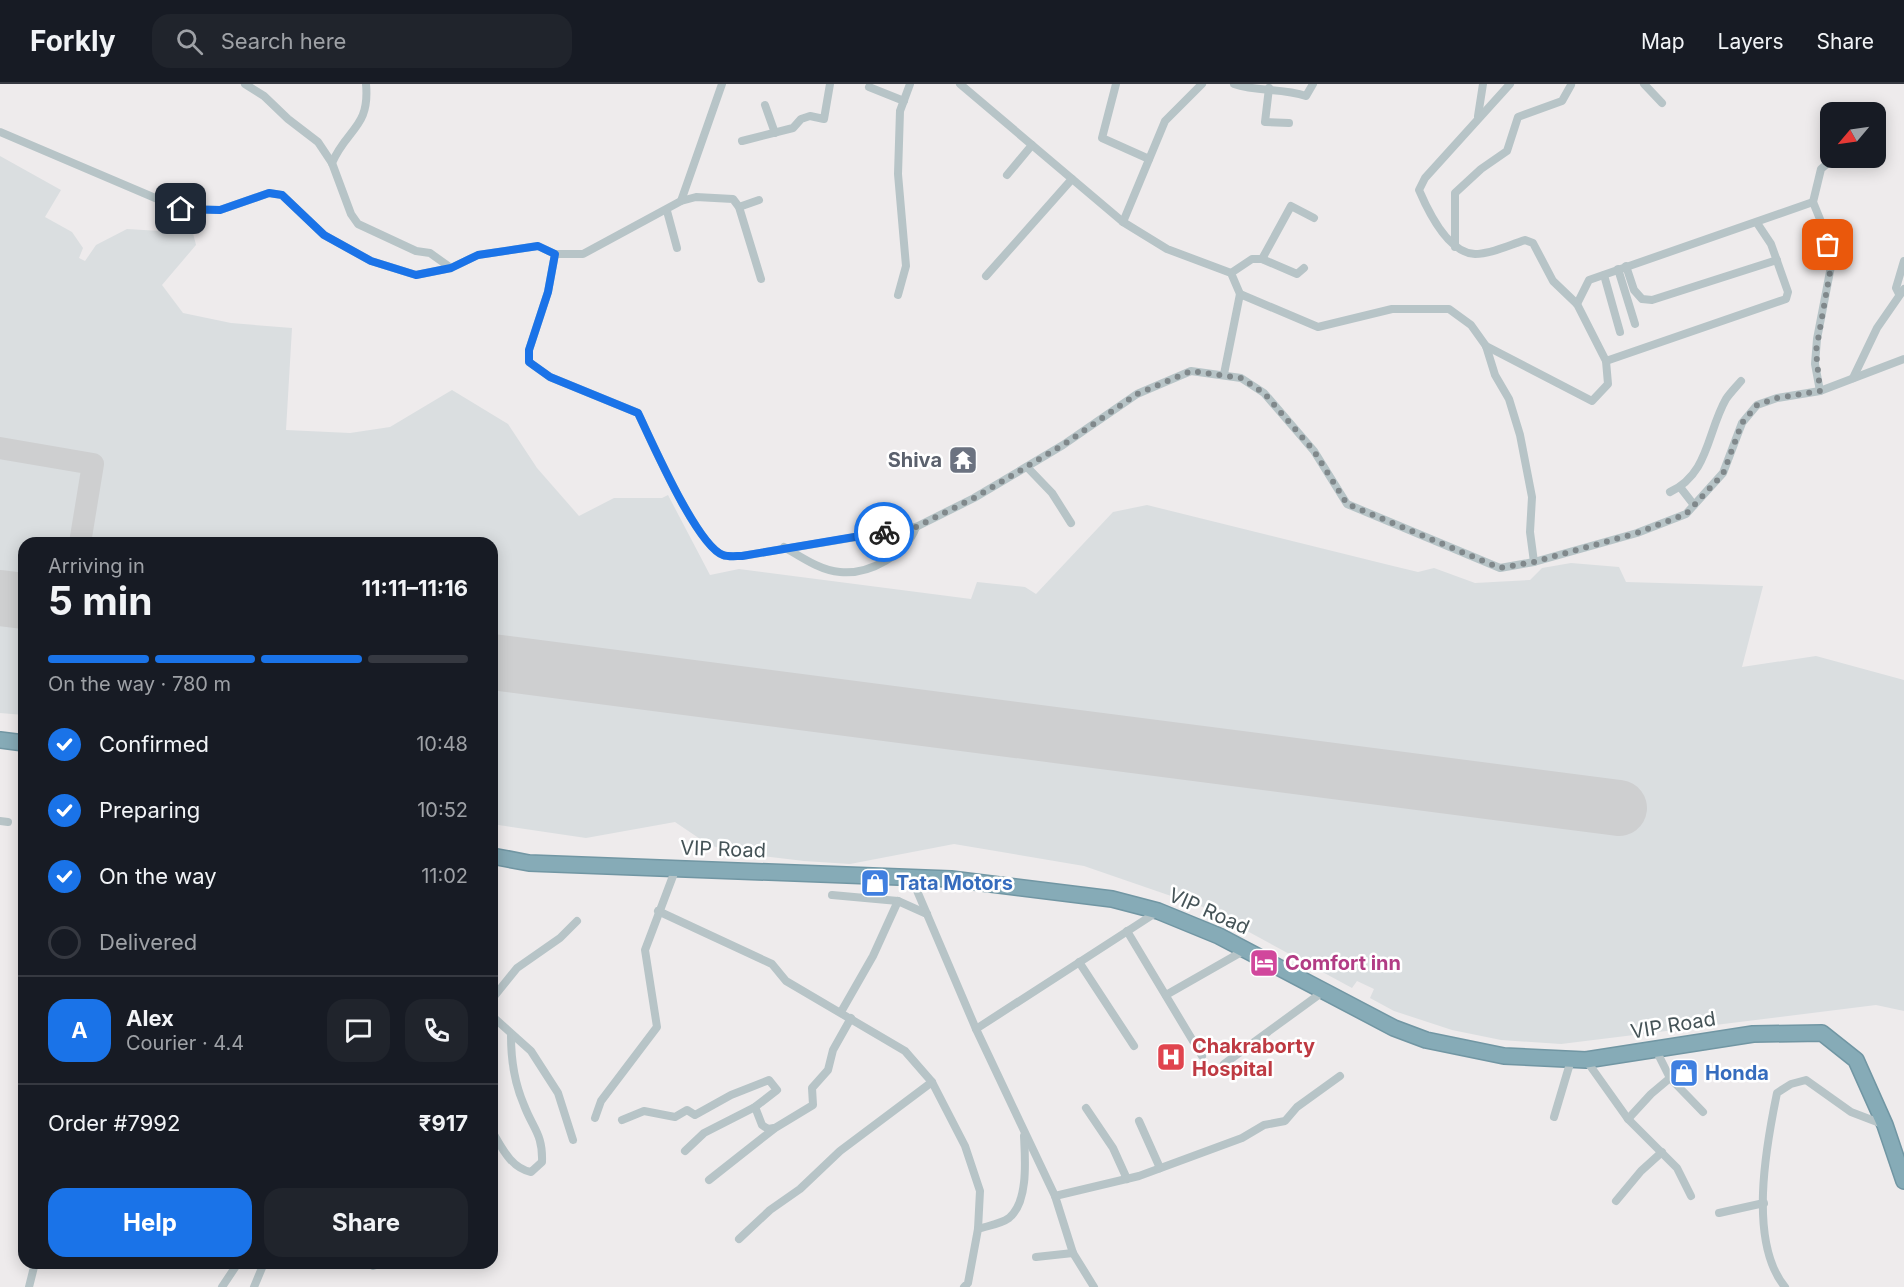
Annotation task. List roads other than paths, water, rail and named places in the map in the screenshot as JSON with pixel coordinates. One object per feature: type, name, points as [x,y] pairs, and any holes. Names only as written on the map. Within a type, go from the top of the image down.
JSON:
[{"type":"highway","points":[[0,740],[18,742]]},
{"type":"highway","name":"VIP Road","points":[[498,857],[529,863],[951,879],[1101,898],[1158,911],[1245,950],[1394,1028],[1426,1040],[1504,1056],[1578,1060],[1753,1034],[1822,1033],[1856,1060],[1886,1125],[1904,1181]]},
{"type":"street","points":[[245,84],[264,96],[288,119],[318,142],[332,163],[351,214],[358,224],[417,251],[430,253],[451,268]]},
{"type":"street","points":[[332,163],[339,148],[358,126],[368,105],[366,84]]},
{"type":"street","points":[[681,201],[722,84]]},
{"type":"street","points":[[742,141],[793,128],[801,119],[810,116],[824,119],[830,84]]},
{"type":"street","points":[[898,295],[906,266],[898,174],[900,111],[910,84]]},
{"type":"street","points":[[1116,84],[1102,138],[1149,159]]},
{"type":"street","points":[[1234,84],[1289,90],[1306,96],[1313,84]]},
{"type":"street","points":[[1473,125],[1480,113],[1483,84]]},
{"type":"street","points":[[1486,346],[1592,401],[1608,384],[1606,361],[1577,304],[1553,281],[1533,243],[1525,240],[1473,254],[1455,247],[1425,205],[1419,189],[1425,178],[1510,84]]},
{"type":"street","points":[[1644,84],[1662,103]]},
{"type":"street","points":[[963,85],[1123,222],[1167,249],[1231,273],[1240,294],[1224,374]]},
{"type":"street","points":[[1123,222],[1165,121],[1200,85]]},
{"type":"street","points":[[1455,247],[1455,193],[1481,169],[1507,151],[1518,117],[1562,101],[1571,86]]},
{"type":"street","points":[[869,87],[904,100]]},
{"type":"street","points":[[1269,88],[1265,122],[1289,123]]},
{"type":"street","points":[[765,105],[775,133]]},
{"type":"street","points":[[0,132],[181,209],[220,210],[269,193],[282,195],[324,235],[371,261],[416,275],[451,268],[478,255],[538,246],[555,254],[583,254],[667,211],[681,201],[696,196],[733,199],[739,207],[761,279]]},
{"type":"street","points":[[1007,175],[1032,145]]},
{"type":"street","points":[[1820,391],[1815,364],[1816,339],[1832,261],[1824,229],[1813,202],[1822,168]]},
{"type":"street","points":[[986,276],[1072,179]]},
{"type":"street","points":[[739,207],[759,200]]},
{"type":"street","points":[[1577,304],[1589,280],[1813,202]]},
{"type":"street","points":[[1262,259],[1291,206],[1314,218]]},
{"type":"street","points":[[667,211],[677,248]]},
{"type":"street","points":[[1606,361],[1786,299],[1788,292],[1772,244],[1757,223]]},
{"type":"street","points":[[555,254],[548,292],[529,350],[529,362],[550,377],[638,413],[669,478],[699,529],[705,539],[722,555],[742,556],[784,547],[916,527],[974,498],[1137,394],[1191,371],[1241,378],[1264,393],[1314,451],[1347,504],[1500,568],[1534,562],[1637,533],[1686,514],[1723,474],[1742,423],[1757,405],[1777,398],[1820,391],[1904,359]]},
{"type":"street","points":[[1231,273],[1252,259],[1262,259],[1297,273],[1304,268]]},
{"type":"street","points":[[1622,268],[1634,291],[1642,299],[1652,300],[1778,260]]},
{"type":"street","points":[[1853,378],[1877,328],[1901,292],[1896,288],[1904,261]]},
{"type":"street","points":[[1622,268],[1635,324]]},
{"type":"street","points":[[1604,275],[1620,332]]},
{"type":"street","points":[[1240,294],[1318,327],[1392,309],[1449,309],[1471,326],[1486,346],[1495,375],[1509,399],[1520,435],[1532,497],[1530,532],[1534,562]]},
{"type":"street","points":[[1670,492],[1680,487],[1696,472],[1727,397],[1742,381]]},
{"type":"street","points":[[1027,466],[1052,493],[1071,523]]},
{"type":"street","points":[[1680,487],[1694,505]]},
{"type":"street","points":[[784,547],[810,562],[840,572],[866,569],[893,556],[912,539],[916,527]]},
{"type":"street","points":[[596,1118],[601,1101],[657,1027],[645,950],[676,868]]},
{"type":"street","points":[[912,879],[976,1029],[1055,1196],[1073,1253],[1094,1287]]},
{"type":"street","points":[[832,895],[898,900],[927,914]]},
{"type":"street","points":[[841,1012],[873,956],[898,900]]},
{"type":"street","points":[[658,911],[772,964],[786,981],[905,1051],[933,1082],[965,1146],[980,1191],[978,1229],[967,1286]]},
{"type":"street","points":[[976,1029],[1158,911]]},
{"type":"street","points":[[498,992],[517,968],[560,938],[577,921]]},
{"type":"street","points":[[1127,931],[1202,1056]]},
{"type":"street","points":[[1166,995],[1245,950]]},
{"type":"street","points":[[1079,962],[1134,1046]]},
{"type":"street","points":[[1224,1064],[1325,990]]},
{"type":"street","points":[[709,1180],[775,1128],[813,1105],[812,1088],[828,1070],[833,1050],[850,1018]]},
{"type":"street","points":[[498,1022],[531,1051],[558,1093],[573,1140]]},
{"type":"street","points":[[498,1142],[520,1170],[531,1172],[542,1162],[543,1142],[524,1107],[515,1081],[511,1060],[512,1036]]},
{"type":"street","points":[[1655,1048],[1670,1078],[1703,1112]]},
{"type":"street","points":[[1554,1117],[1578,1060],[1628,1119],[1677,1168],[1691,1196]]},
{"type":"street","points":[[1055,1196],[1127,1179],[1242,1138],[1264,1125],[1285,1121],[1297,1107],[1340,1076]]},
{"type":"street","points":[[1628,1119],[1651,1094],[1670,1078]]},
{"type":"street","points":[[622,1120],[644,1111],[675,1117],[687,1110],[695,1115],[731,1095],[769,1080],[777,1090],[755,1107],[704,1133],[685,1151]]},
{"type":"street","points":[[1785,1287],[1776,1277],[1763,1230],[1770,1124],[1777,1093],[1791,1084],[1806,1080],[1851,1112],[1886,1125]]},
{"type":"street","points":[[739,1239],[770,1210],[800,1189],[840,1151],[933,1082]]},
{"type":"street","points":[[755,1107],[762,1125],[768,1129],[775,1128]]},
{"type":"street","points":[[1086,1108],[1113,1148],[1127,1179]]},
{"type":"street","points":[[1138,1120],[1160,1168]]},
{"type":"street","points":[[978,1229],[1010,1217],[1019,1204],[1026,1169],[1023,1129]]},
{"type":"street","points":[[1616,1201],[1641,1171],[1662,1152]]},
{"type":"street","points":[[1719,1213],[1764,1203]]},
{"type":"street","points":[[1036,1257],[1073,1253]]},
{"type":"street","points":[[30,1287],[34,1269]]},
{"type":"street","points":[[222,1287],[234,1269]]},
{"type":"street","points":[[254,1287],[262,1269]]},
{"type":"place","name":"Shiva","points":[[963,460]]},
{"type":"place","name":"Tata Motors","points":[[875,883]]},
{"type":"place","name":"Comfort inn","points":[[1264,963]]},
{"type":"place","name":"Chakraborty Hospital","points":[[1171,1057]]},
{"type":"place","name":"Honda","points":[[1684,1073]]}]
